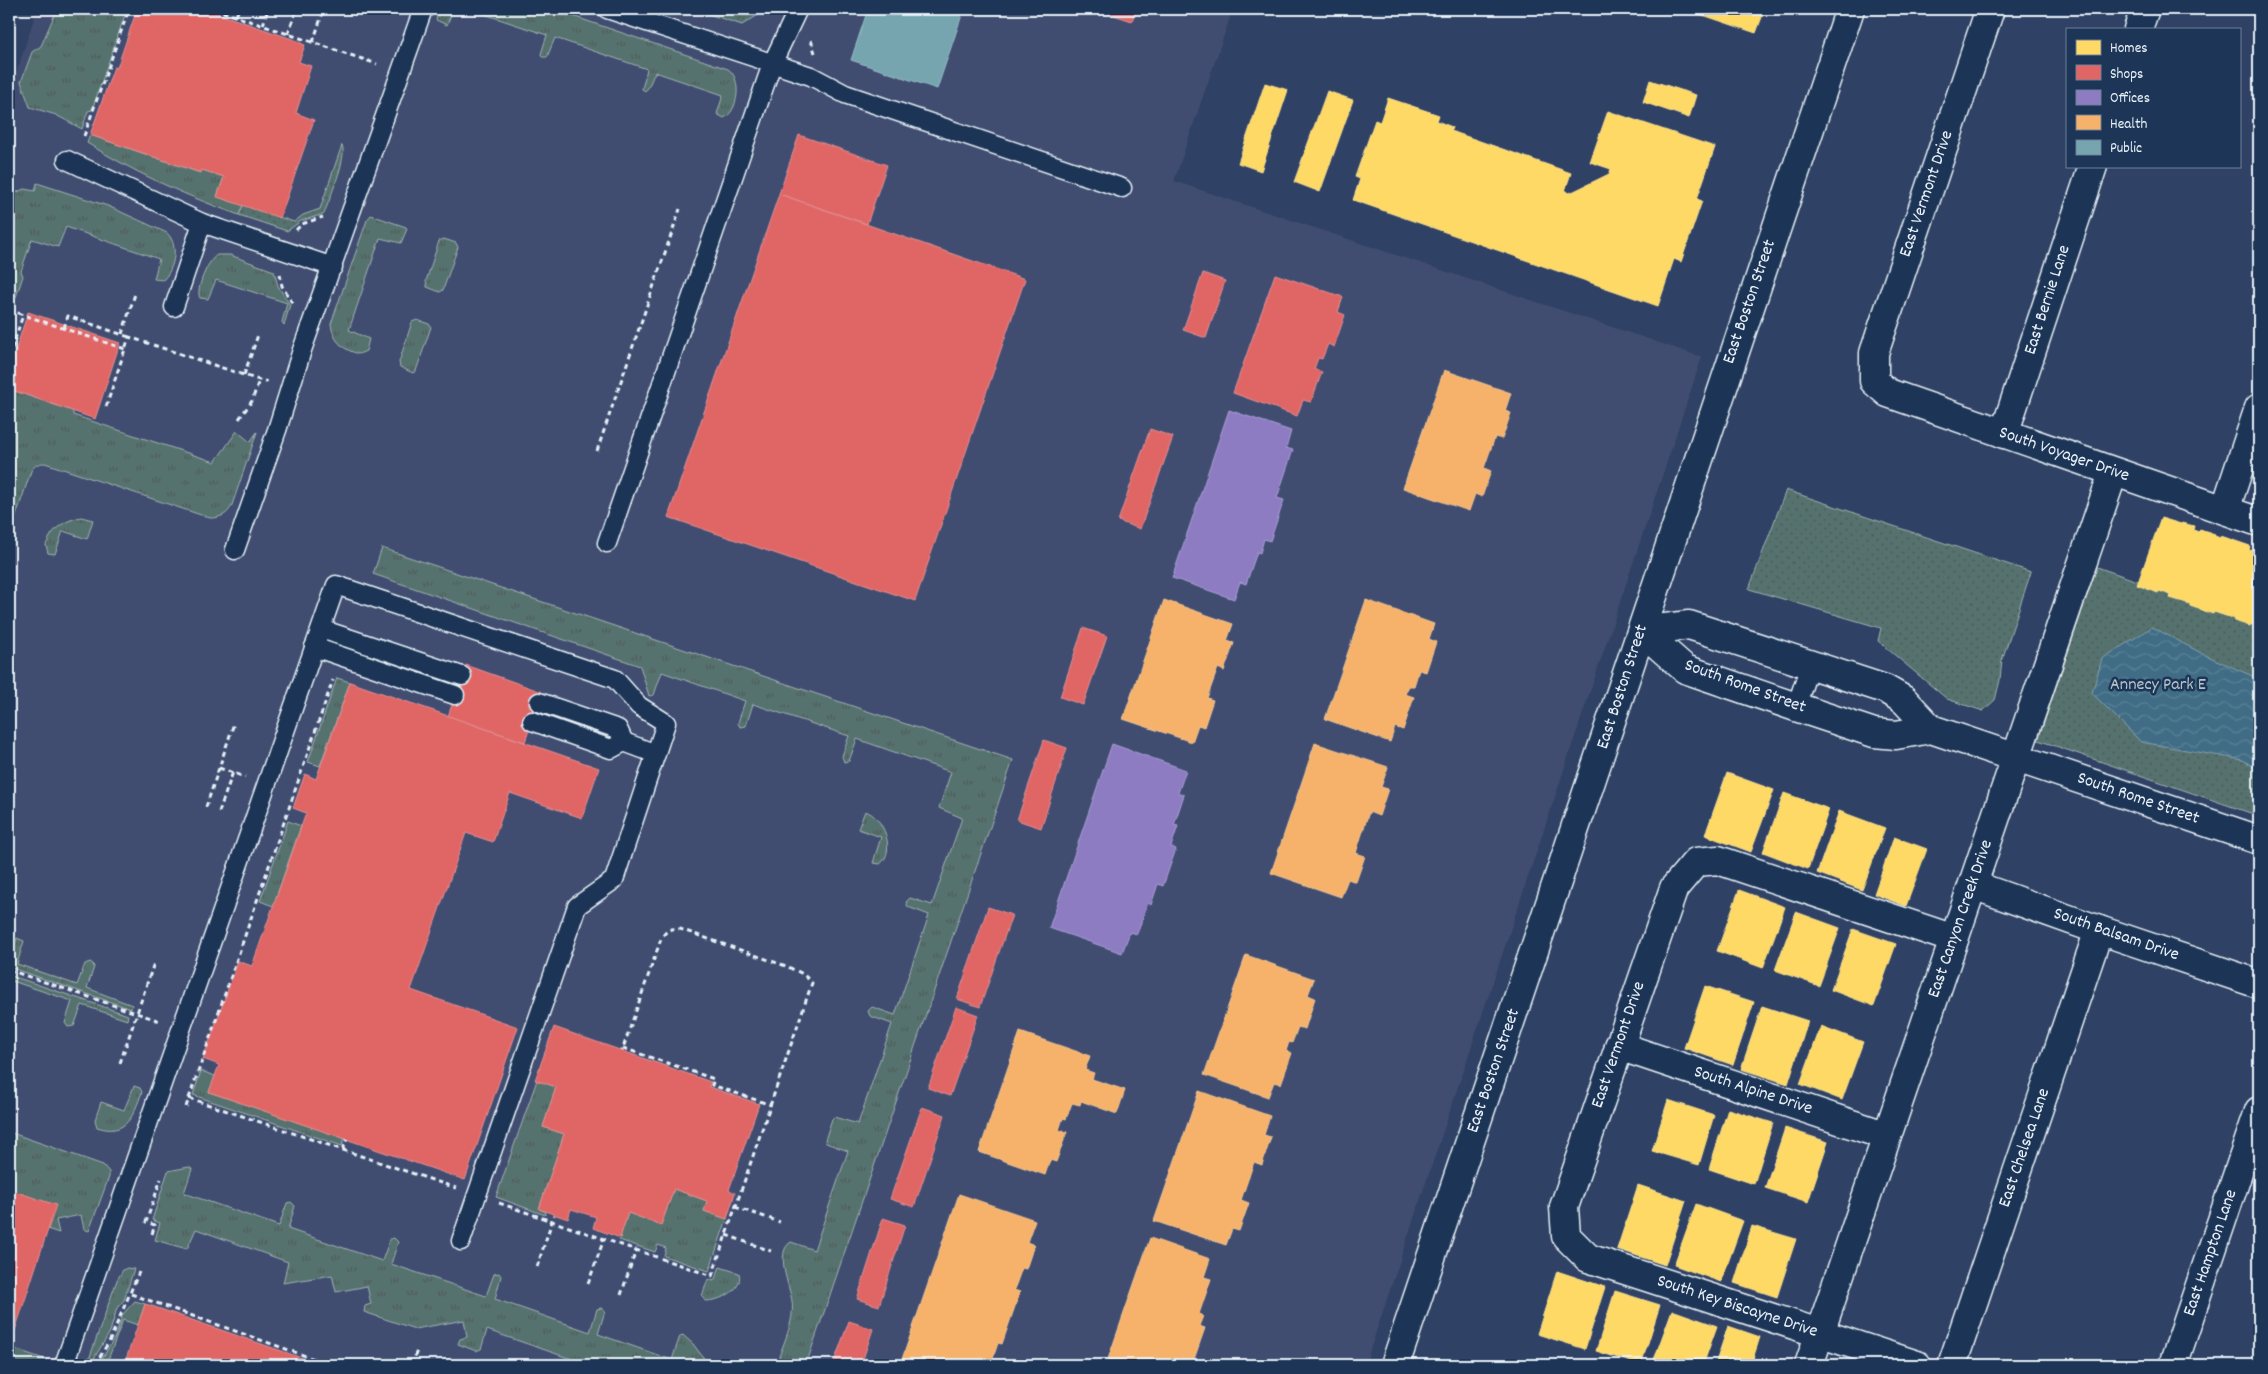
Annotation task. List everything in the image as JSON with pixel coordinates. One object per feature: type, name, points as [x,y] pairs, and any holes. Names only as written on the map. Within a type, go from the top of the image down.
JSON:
[{"type":"street","name":"East Boston Street","points":[[1395,1365],[1642,631],[1720,391],[1850,9]]},
{"type":"street","name":"East Vermont Drive","points":[[1874,381],[1874,352],[1990,9]]},
{"type":"street","points":[[2138,28],[2145,9]]},
{"type":"street","name":"East Bernie Lane","points":[[2004,434],[2092,168]]},
{"type":"street","name":"South Voyager Drive","points":[[1874,381],[1888,393],[2112,473],[2259,522]]},
{"type":"street","points":[[2225,510],[2259,408]]},
{"type":"street","name":"East Canyon Creek Drive","points":[[1809,1365],[2112,473]]},
{"type":"street","name":"South Rome Street","points":[[1642,631],[1690,625],[1885,689],[1904,700],[1931,729],[2259,840]]},
{"type":"street","name":"South Rome Street","points":[[1642,631],[1685,669],[1796,707],[1874,733],[1896,735],[1931,729]]},
{"type":"street","name":"East Vermont Drive","points":[[1566,1236],[1564,1207],[1619,1046],[1674,888],[1696,862],[1718,860],[1954,939]]},
{"type":"street","name":"South Balsam Drive","points":[[1973,885],[2259,984]]},
{"type":"street","name":"East Chelsea Lane","points":[[1952,1365],[2099,930]]},
{"type":"street","name":"South Alpine Drive","points":[[1619,1046],[1887,1136]]},
{"type":"street","name":"East Hampton Lane","points":[[2173,1365],[2259,1111]]},
{"type":"street","name":"South Key Biscayne Drive","points":[[1566,1236],[1588,1258],[1819,1335],[1917,1365]]},
{"type":"lane","points":[[235,550],[277,430],[302,350],[333,267],[422,9]]},
{"type":"lane","points":[[607,9],[810,76],[845,94],[1122,188]]},
{"type":"lane","points":[[607,543],[772,64],[798,9]]},
{"type":"lane","points":[[67,160],[202,223],[333,267]]},
{"type":"lane","points":[[174,307],[202,223]]},
{"type":"lane","points":[[64,1365],[336,585],[615,679],[639,706],[666,723],[614,880],[577,906],[461,1241]]},
{"type":"lane","points":[[321,628],[462,676]]},
{"type":"lane","points":[[314,647],[455,696]]},
{"type":"lane","points":[[1796,707],[1810,665]]},
{"type":"lane","points":[[539,702],[618,729],[624,742],[656,754]]},
{"type":"lane","points":[[532,721],[611,749],[624,742]]},
{"type":"path","points":[[84,136],[129,9]]},
{"type":"path","points":[[214,9],[377,64]]},
{"type":"path","points":[[236,16],[239,9]]},
{"type":"path","points":[[262,25],[268,9]]},
{"type":"path","points":[[288,34],[297,9]]},
{"type":"path","points":[[313,42],[324,9]]},
{"type":"path","points":[[809,37],[815,57]]},
{"type":"path","points":[[597,451],[680,208]]},
{"type":"path","points":[[292,233],[302,224],[326,216]]},
{"type":"path","points":[[280,273],[282,286],[287,296],[293,302],[293,308]]},
{"type":"path","points":[[122,334],[135,294]]},
{"type":"path","points":[[9,310],[125,349]]},
{"type":"path","points":[[9,357],[23,315]]},
{"type":"path","points":[[64,328],[68,316],[265,382],[268,377]]},
{"type":"path","points":[[244,375],[258,335]]},
{"type":"path","points":[[106,407],[129,337]]},
{"type":"path","points":[[239,419],[252,400],[259,380]]},
{"type":"path","points":[[186,1106],[332,680]]},
{"type":"path","points":[[206,807],[234,723]]},
{"type":"path","points":[[219,768],[245,777]]},
{"type":"path","points":[[219,812],[233,772]]},
{"type":"path","points":[[496,1202],[712,1276],[771,1105],[812,984],[803,974],[786,966],[680,928],[672,928],[665,931],[622,1049],[714,1079],[712,1085],[771,1105]]},
{"type":"path","points":[[120,1063],[154,964]]},
{"type":"path","points":[[9,970],[161,1022]]},
{"type":"path","points":[[188,1098],[460,1190]]},
{"type":"path","points":[[343,1150],[347,1139]]},
{"type":"path","points":[[152,1234],[155,1226],[146,1222],[161,1179]]},
{"type":"path","points":[[736,1207],[780,1222]]},
{"type":"path","points":[[537,1267],[554,1215]]},
{"type":"path","points":[[726,1235],[771,1250]]},
{"type":"path","points":[[588,1284],[604,1239]]},
{"type":"path","points":[[621,1295],[636,1250]]},
{"type":"path","points":[[95,1365],[110,1340],[120,1311],[131,1294],[139,1272]]},
{"type":"path","points":[[131,1294],[331,1365]]},
{"type":"path","points":[[412,1365],[418,1350]]},
{"type":"shaded area","points":[[37,9],[1233,9],[1174,181],[1702,357],[1365,1365],[9,1365],[9,96]]},
{"type":"green space","points":[[57,9],[127,9],[92,110],[88,111],[82,129],[56,115],[30,107],[21,82],[32,52],[41,46]]},
{"type":"green space","points":[[438,9],[453,9],[447,25],[436,20]]},
{"type":"green space","points":[[469,9],[552,9],[728,69],[736,80],[737,87],[733,109],[724,118],[717,114],[723,95],[655,72],[645,91],[642,89],[647,69],[555,38],[547,57],[542,57],[541,54],[547,35]]},
{"type":"green space","points":[[693,9],[772,9],[770,13],[760,14],[742,25]]},
{"type":"green space","points":[[90,135],[200,173],[202,170],[224,177],[217,196],[243,205],[239,215],[180,192],[142,174],[87,143]]},
{"type":"green space","points":[[342,145],[343,151],[340,168],[324,214],[301,221],[287,231],[239,215],[243,205],[294,222],[303,215],[320,209]]},
{"type":"green space","points":[[37,183],[108,206],[167,233],[173,244],[174,256],[167,275],[163,280],[154,279],[159,259],[66,227],[58,247],[32,239],[21,271],[23,276],[16,297],[9,296],[9,196],[24,189],[35,191]]},
{"type":"green space","points":[[371,215],[406,227],[407,229],[401,243],[380,238],[349,330],[369,339],[366,351],[359,354],[348,350],[340,344],[334,335],[331,324],[367,220]]},
{"type":"green space","points":[[444,239],[456,243],[458,247],[443,290],[440,292],[427,287],[426,281],[439,241]]},
{"type":"green space","points":[[217,255],[230,255],[274,271],[278,286],[290,305],[284,325],[282,322],[287,303],[216,280],[208,299],[200,298],[199,289],[203,275],[213,258]]},
{"type":"green space","points":[[417,320],[429,324],[431,327],[416,371],[413,373],[400,367],[399,362],[412,322]]},
{"type":"green space","points":[[9,389],[73,411],[73,415],[215,462],[237,431],[250,442],[257,432],[232,505],[226,514],[220,517],[210,518],[43,463],[34,467],[31,471],[9,537]]},
{"type":"green space","points":[[1786,490],[2031,572],[2002,660],[1995,700],[1983,711],[1947,699],[1878,641],[1881,628],[1749,589]]},
{"type":"green space","points":[[81,517],[93,520],[87,539],[63,531],[55,554],[48,553],[46,545],[55,530],[64,523]]},
{"type":"green space","points":[[382,548],[1013,760],[806,1365],[776,1365],[792,1317],[792,1301],[784,1270],[784,1253],[786,1247],[791,1242],[814,1250],[848,1151],[826,1143],[825,1140],[832,1119],[834,1117],[858,1124],[892,1024],[870,1016],[868,1011],[872,1007],[895,1015],[929,915],[908,907],[906,902],[910,898],[932,905],[962,818],[939,808],[951,772],[857,739],[849,761],[844,762],[842,756],[849,736],[753,704],[746,726],[740,727],[738,723],[745,701],[662,672],[654,695],[649,696],[640,666],[373,574]]},
{"type":"green space","name":"Annecy Park E","points":[[2097,567],[2259,623],[2259,816],[2038,740]]},
{"type":"green space","points":[[337,678],[350,682],[320,766],[308,762]]},
{"type":"green space","points":[[865,811],[872,814],[886,834],[887,851],[885,858],[880,864],[873,863],[881,837],[858,829]]},
{"type":"green space","points":[[288,821],[301,826],[273,906],[260,901]]},
{"type":"green space","points":[[17,938],[24,941],[17,964],[77,985],[85,964],[90,962],[94,967],[87,988],[132,1005],[131,1009],[9,967],[9,958]]},
{"type":"green space","points":[[9,975],[128,1015],[127,1020],[82,1005],[74,1026],[68,1027],[65,1023],[72,1001],[12,981],[9,991]]},
{"type":"green space","points":[[201,1071],[215,1076],[209,1092],[344,1138],[342,1146],[193,1095]]},
{"type":"green space","points":[[537,1080],[556,1087],[543,1127],[564,1134],[539,1209],[546,1212],[545,1215],[496,1197]]},
{"type":"green space","points":[[134,1086],[140,1088],[142,1092],[128,1122],[116,1129],[97,1127],[95,1120],[101,1102],[124,1110]]},
{"type":"green space","points":[[9,1132],[103,1165],[109,1172],[109,1177],[89,1231],[84,1229],[81,1215],[56,1220],[59,1233],[47,1229],[17,1192],[9,1192]]},
{"type":"green space","points":[[189,1167],[192,1169],[184,1193],[279,1226],[287,1203],[291,1202],[295,1206],[288,1229],[382,1261],[390,1239],[394,1238],[398,1242],[391,1264],[486,1296],[494,1274],[499,1273],[501,1276],[495,1299],[590,1332],[597,1309],[601,1308],[605,1311],[598,1334],[672,1360],[680,1336],[683,1335],[693,1344],[709,1365],[579,1365],[580,1362],[487,1330],[481,1349],[476,1351],[458,1344],[460,1339],[467,1337],[464,1320],[415,1329],[364,1312],[365,1306],[371,1304],[367,1286],[336,1292],[332,1275],[283,1283],[288,1262],[196,1229],[187,1249],[155,1240],[160,1223],[152,1220],[168,1171]]},
{"type":"green space","points":[[674,1189],[707,1201],[704,1211],[727,1219],[709,1271],[664,1256],[666,1248],[658,1245],[655,1252],[619,1240],[628,1213],[661,1225]]},
{"type":"green space","points":[[720,1267],[739,1273],[738,1285],[723,1297],[705,1301],[702,1296],[708,1279],[714,1281]]},
{"type":"green space","points":[[127,1268],[134,1269],[124,1300],[117,1308],[110,1332],[90,1365],[87,1365],[117,1280],[123,1270]]},
{"type":"green space","points":[[135,1301],[145,1304],[138,1325],[123,1320],[106,1365],[98,1365],[114,1339],[123,1314]]},
{"type":"green space","points":[[9,1347],[44,1359],[45,1365],[11,1365],[14,1357],[9,1355]]},
{"type":"water","points":[[2152,627],[2203,654],[2259,679],[2259,770],[2243,760],[2141,742],[2092,693],[2102,659]]},
{"type":"building: Homes","points":[[1685,9],[1765,9],[1756,33]]},
{"type":"building: Homes","points":[[1650,80],[1696,95],[1689,118],[1643,102]]},
{"type":"building: Homes","points":[[1265,83],[1288,90],[1261,171],[1238,163]]},
{"type":"building: Homes","points":[[1327,91],[1353,100],[1320,192],[1294,182]]},
{"type":"building: Homes","points":[[1388,98],[1439,115],[1437,121],[1452,127],[1451,131],[1571,173],[1565,191],[1570,193],[1609,174],[1611,169],[1590,162],[1608,111],[1715,147],[1697,199],[1702,201],[1681,262],[1674,259],[1658,306],[1353,200],[1360,179],[1355,177],[1375,120],[1380,122]]},
{"type":"building: Homes","points":[[2161,518],[2194,526],[2193,530],[2199,532],[2200,529],[2215,534],[2215,536],[2220,538],[2221,536],[2250,546],[2249,550],[2259,549],[2259,629],[2251,624],[2250,626],[2214,612],[2213,614],[2190,606],[2190,604],[2170,598],[2171,595],[2159,591],[2158,593],[2137,585]]},
{"type":"building: Homes","points":[[1727,773],[1774,790],[1751,852],[1705,835]]},
{"type":"building: Homes","points":[[1784,793],[1829,809],[1808,869],[1763,852]]},
{"type":"building: Homes","points":[[1839,811],[1885,828],[1862,890],[1817,873]]},
{"type":"building: Homes","points":[[1894,837],[1927,849],[1906,906],[1874,894]]},
{"type":"building: Homes","points":[[1739,890],[1785,907],[1763,968],[1717,951]]},
{"type":"building: Homes","points":[[1796,912],[1840,928],[1819,986],[1775,970]]},
{"type":"building: Homes","points":[[1853,929],[1896,944],[1874,1006],[1831,990]]},
{"type":"building: Homes","points":[[1705,986],[1754,1002],[1733,1065],[1684,1048]]},
{"type":"building: Homes","points":[[1762,1006],[1808,1021],[1788,1084],[1741,1069]]},
{"type":"building: Homes","points":[[1821,1026],[1863,1042],[1842,1100],[1800,1084]]},
{"type":"building: Homes","points":[[1668,1100],[1714,1115],[1699,1165],[1652,1151]]},
{"type":"building: Homes","points":[[1728,1109],[1773,1123],[1754,1184],[1709,1169]]},
{"type":"building: Homes","points":[[1785,1128],[1828,1142],[1808,1202],[1765,1188]]},
{"type":"building: Homes","points":[[1638,1185],[1686,1201],[1665,1265],[1617,1249]]},
{"type":"building: Homes","points":[[1696,1204],[1743,1221],[1721,1282],[1674,1265]]},
{"type":"building: Homes","points":[[1752,1226],[1796,1239],[1777,1297],[1734,1283]]},
{"type":"building: Homes","points":[[1557,1271],[1605,1287],[1585,1349],[1537,1334]]},
{"type":"building: Homes","points":[[1615,1291],[1660,1305],[1641,1365],[1596,1351]]},
{"type":"building: Homes","points":[[1672,1310],[1717,1326],[1703,1365],[1652,1365]]},
{"type":"building: Homes","points":[[1728,1326],[1760,1337],[1751,1365],[1715,1365]]},
{"type":"building: Shops","points":[[137,9],[205,9],[305,45],[299,62],[311,66],[296,113],[314,120],[280,218],[217,197],[224,177],[202,170],[201,173],[90,135],[114,67],[117,68]]},
{"type":"building: Shops","points":[[1095,9],[1136,9],[1132,21]]},
{"type":"building: Shops","points":[[799,135],[887,165],[867,224],[779,194]]},
{"type":"building: Shops","points":[[779,194],[1025,279],[915,601],[668,517]]},
{"type":"building: Shops","points":[[1203,273],[1225,281],[1206,338],[1183,330]]},
{"type":"building: Shops","points":[[1275,274],[1343,297],[1338,312],[1345,315],[1334,347],[1328,344],[1322,359],[1318,358],[1314,369],[1322,372],[1311,402],[1303,400],[1297,416],[1233,393]]},
{"type":"building: Shops","points":[[28,312],[120,343],[95,419],[9,389],[9,370]]},
{"type":"building: Shops","points":[[1150,429],[1173,437],[1140,529],[1118,521]]},
{"type":"building: Shops","points":[[1083,628],[1107,636],[1083,705],[1060,697]]},
{"type":"building: Shops","points":[[466,665],[542,692],[525,742],[448,716]]},
{"type":"building: Shops","points":[[350,682],[599,768],[582,818],[510,793],[493,842],[466,833],[411,990],[518,1027],[465,1180],[209,1092],[219,1065],[203,1059],[238,961],[252,966],[306,813],[293,808],[305,774],[316,779]]},
{"type":"building: Shops","points":[[1044,740],[1067,748],[1041,828],[1017,820]]},
{"type":"building: Shops","points":[[988,907],[1012,915],[980,1007],[957,999]]},
{"type":"building: Shops","points":[[956,1007],[978,1015],[950,1096],[928,1088]]},
{"type":"building: Shops","points":[[554,1027],[711,1082],[709,1087],[759,1104],[729,1190],[735,1193],[727,1219],[704,1211],[707,1201],[674,1189],[661,1225],[628,1213],[620,1238],[593,1228],[596,1217],[571,1209],[568,1219],[539,1209],[564,1134],[543,1127],[556,1087],[535,1080]]},
{"type":"building: Shops","points":[[922,1107],[945,1115],[914,1207],[890,1199]]},
{"type":"building: Shops","points":[[9,1192],[14,1194],[17,1192],[56,1205],[9,1349]]},
{"type":"building: Shops","points":[[883,1218],[905,1225],[879,1306],[857,1299]]},
{"type":"building: Shops","points":[[145,1304],[322,1365],[113,1365],[115,1359],[125,1362]]},
{"type":"building: Shops","points":[[849,1321],[873,1329],[861,1365],[833,1365]]},
{"type":"building: Offices","points":[[1229,410],[1291,431],[1286,448],[1293,450],[1277,498],[1284,500],[1270,541],[1264,539],[1260,553],[1257,552],[1246,584],[1240,582],[1234,599],[1172,578]]},
{"type":"building: Offices","points":[[1112,744],[1186,770],[1178,793],[1184,795],[1174,825],[1178,826],[1171,847],[1176,849],[1163,886],[1158,884],[1151,905],[1148,903],[1137,934],[1130,932],[1122,953],[1049,928]]},
{"type":"building: Health","points":[[1444,370],[1511,393],[1505,411],[1511,413],[1502,439],[1495,437],[1484,468],[1491,471],[1482,497],[1475,494],[1469,511],[1403,488]]},
{"type":"building: Health","points":[[1164,600],[1233,624],[1227,641],[1234,643],[1224,671],[1218,668],[1207,698],[1213,700],[1204,727],[1198,725],[1192,742],[1123,719]]},
{"type":"building: Health","points":[[1366,600],[1434,624],[1429,639],[1436,642],[1426,672],[1419,670],[1414,686],[1409,686],[1405,694],[1414,697],[1403,730],[1395,727],[1390,742],[1325,719]]},
{"type":"building: Health","points":[[1315,743],[1388,767],[1381,787],[1388,789],[1379,816],[1369,812],[1356,853],[1365,856],[1356,882],[1348,879],[1341,897],[1271,873]]},
{"type":"building: Health","points":[[1246,955],[1314,979],[1308,995],[1315,998],[1305,1029],[1298,1027],[1292,1043],[1289,1042],[1286,1051],[1292,1053],[1281,1084],[1274,1082],[1268,1097],[1204,1075]]},
{"type":"building: Health","points":[[1020,1032],[1090,1056],[1085,1070],[1094,1073],[1092,1079],[1125,1090],[1117,1114],[1081,1101],[1080,1105],[1072,1103],[1066,1119],[1063,1118],[1059,1130],[1067,1132],[1056,1162],[1050,1160],[1045,1175],[979,1152]]},
{"type":"building: Health","points":[[1199,1091],[1270,1116],[1264,1135],[1271,1137],[1262,1165],[1254,1162],[1241,1200],[1249,1203],[1239,1231],[1232,1229],[1226,1245],[1154,1221]]},
{"type":"building: Health","points":[[959,1194],[1035,1220],[1027,1242],[1034,1245],[1026,1269],[1022,1268],[1014,1290],[1020,1292],[1002,1344],[998,1343],[992,1361],[997,1363],[996,1365],[900,1365]]},
{"type":"building: Health","points":[[1150,1238],[1210,1259],[1204,1277],[1211,1279],[1199,1314],[1203,1316],[1199,1326],[1205,1328],[1192,1365],[1106,1365]]},
{"type":"building: Public","points":[[868,9],[964,9],[937,89],[851,60]]}]
